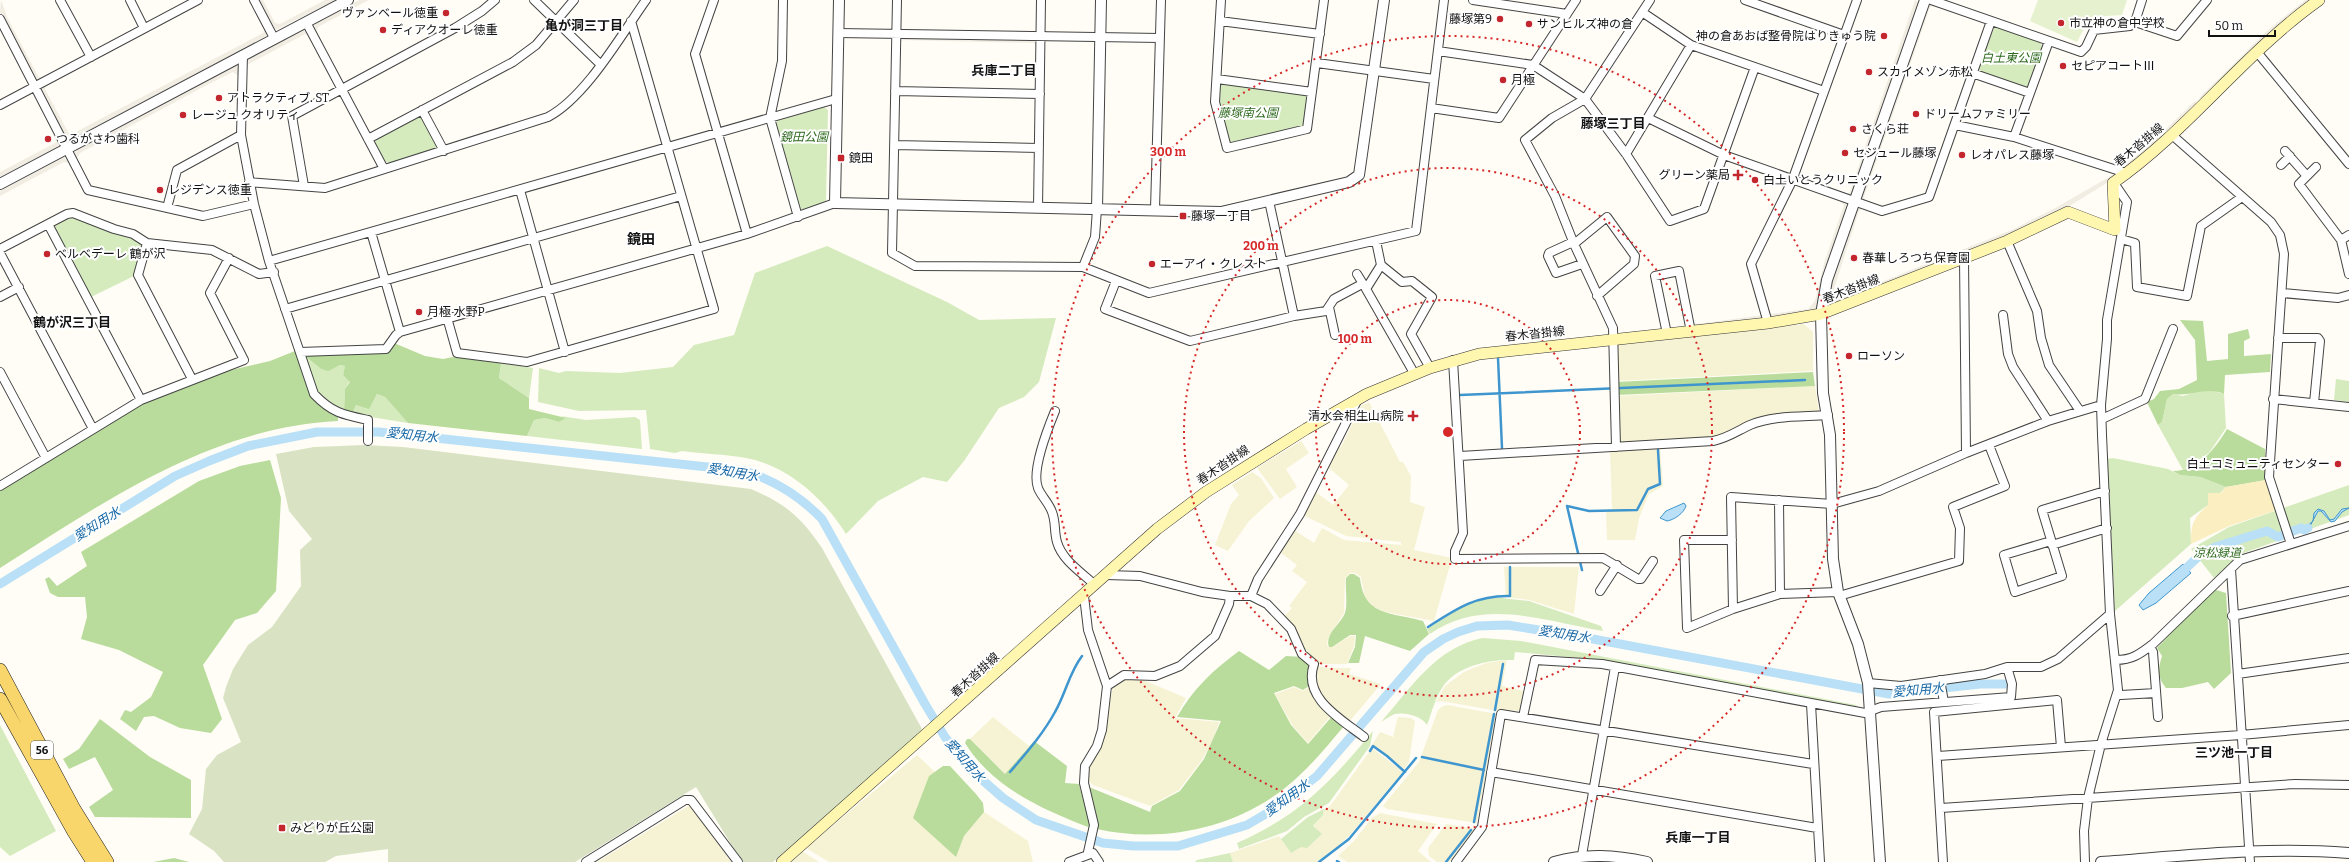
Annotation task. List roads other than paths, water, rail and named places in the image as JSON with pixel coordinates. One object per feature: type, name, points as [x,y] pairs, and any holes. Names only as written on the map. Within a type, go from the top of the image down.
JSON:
[{"type":"main road","name":"春木沓掛線","points":[[782,862],[932,731],[1158,529],[1206,492],[1306,429],[1358,399],[1414,373],[1453,360],[1479,354],[1692,332],[1768,323],[1821,314],[2007,241],[2068,212],[2115,230],[2114,183],[2172,135],[2256,52],[2290,22],[2319,0]]},
{"type":"main road","name":"56","points":[[0,670],[81,833],[93,862]]},
{"type":"main road","name":"56","points":[[0,699],[81,833],[107,862]]},
{"type":"street","points":[[60,0],[91,57]]},
{"type":"street","points":[[130,0],[144,28]]},
{"type":"street","points":[[0,105],[144,28],[188,2],[198,0]]},
{"type":"street","points":[[254,0],[274,38]]},
{"type":"street","points":[[0,184],[348,0]]},
{"type":"street","points":[[304,186],[292,116],[470,20],[495,0]]},
{"type":"street","points":[[534,0],[600,64]]},
{"type":"street","points":[[368,138],[513,62],[536,45],[574,0]]},
{"type":"street","points":[[250,182],[325,188],[540,121],[557,113],[573,99],[646,0]]},
{"type":"street","points":[[714,0],[695,54],[747,234]]},
{"type":"street","points":[[783,0],[782,61],[770,118],[798,217]]},
{"type":"street","points":[[835,203],[839,0]]},
{"type":"street","points":[[897,0],[892,253],[915,266],[1083,267],[1149,293],[1416,232],[1444,0]]},
{"type":"street","points":[[1038,208],[1041,0]]},
{"type":"street","points":[[1083,267],[1095,237],[1097,209],[1101,0]]},
{"type":"street","points":[[1155,210],[1161,0]]},
{"type":"street","points":[[1221,0],[1216,102],[1227,148],[1307,129],[1317,63],[1324,0]]},
{"type":"street","points":[[300,352],[386,349],[400,332],[548,292],[747,234],[835,203],[893,206],[1221,212],[1349,182],[1359,175],[1384,0]]},
{"type":"street","points":[[1473,0],[1568,14]]},
{"type":"street","points":[[1431,108],[1499,118],[1576,0]]},
{"type":"street","points":[[1616,446],[1613,328],[1582,264],[1555,196],[1526,140],[1552,118],[1584,99],[1650,0]]},
{"type":"street","points":[[1745,0],[1844,35]]},
{"type":"street","points":[[1768,323],[1751,264],[1792,181],[1857,0]]},
{"type":"street","points":[[1880,862],[1868,683],[1858,644],[1838,594],[1833,559],[1828,415],[1823,393],[1821,314],[1827,280],[1924,0]]},
{"type":"street","points":[[1931,0],[2081,52],[2086,47],[2094,30],[2130,26],[2135,22],[2142,0]]},
{"type":"street","points":[[2135,22],[2177,36],[2207,0]]},
{"type":"street","points":[[1642,12],[1691,45],[1824,91]]},
{"type":"street","points":[[0,19],[3,35],[35,87],[68,148],[88,190],[203,216],[254,204]]},
{"type":"street","points":[[1648,118],[1724,155],[1792,181],[1882,211],[1929,197],[1991,20]]},
{"type":"street","points":[[448,320],[457,353],[527,362],[714,309],[631,21]]},
{"type":"street","points":[[1220,21],[1320,34]]},
{"type":"street","points":[[306,22],[384,169]]},
{"type":"street","points":[[838,33],[1160,38]]},
{"type":"street","points":[[2014,137],[2049,41]]},
{"type":"street","points":[[1626,154],[1691,45]]},
{"type":"street","points":[[1438,51],[1533,65],[1584,99],[1626,154],[1670,221],[1704,209],[1755,67]]},
{"type":"street","points":[[2256,52],[2349,164]]},
{"type":"street","points":[[243,55],[241,135],[254,204],[269,261],[274,272],[314,394],[323,404],[338,414],[368,420],[368,441]]},
{"type":"street","points":[[1317,63],[1434,79]]},
{"type":"street","points":[[1972,73],[2030,93]]},
{"type":"street","points":[[1217,79],[1312,92]]},
{"type":"street","points":[[895,91],[1040,94]]},
{"type":"street","points":[[269,261],[836,99]]},
{"type":"street","points":[[422,110],[444,151]]},
{"type":"street","points":[[1954,125],[2014,137],[2126,173]]},
{"type":"street","points":[[167,208],[177,170],[241,135]]},
{"type":"street","points":[[2172,135],[2271,222],[2280,235],[2284,254],[2273,398],[2269,477],[2283,516],[2290,542]]},
{"type":"street","points":[[894,145],[1039,148]]},
{"type":"street","points":[[2281,165],[2288,154],[2307,176]]},
{"type":"street","points":[[2316,167],[2299,184],[2341,240],[2349,274]]},
{"type":"street","points":[[2085,862],[2084,831],[2088,798],[2101,744],[2117,694],[2116,660],[2110,614],[2101,405],[2108,313],[2127,202],[2114,183]]},
{"type":"street","points":[[520,190],[565,352]]},
{"type":"street","points":[[285,309],[681,196]]},
{"type":"street","points":[[2121,239],[2135,243],[2137,287],[2188,296],[2201,226],[2242,196]]},
{"type":"street","points":[[1269,201],[1294,316]]},
{"type":"street","points":[[0,248],[67,214],[73,213],[133,234],[147,243],[212,250],[260,274],[274,272]]},
{"type":"street","points":[[1582,264],[1556,273],[1548,256],[1549,253],[1574,243],[1607,217],[1635,256],[1634,264],[1597,296]]},
{"type":"street","points":[[48,224],[141,400]]},
{"type":"street","points":[[371,232],[400,332]]},
{"type":"street","points":[[2341,240],[2349,235]]},
{"type":"street","points":[[1376,240],[1380,265],[1402,282],[1412,281],[1432,297],[1411,334],[1430,368]]},
{"type":"street","points":[[2007,241],[2037,311],[2041,338],[2049,365],[2080,411]]},
{"type":"street","points":[[147,243],[138,275],[192,379]]},
{"type":"street","points":[[0,253],[93,429]]},
{"type":"street","points":[[0,486],[141,400],[244,360],[210,293],[229,258]]},
{"type":"street","points":[[1964,258],[1966,453]]},
{"type":"street","points":[[1116,281],[1105,309],[1190,340],[1294,316],[1326,311],[1334,299],[1364,286],[1380,265]]},
{"type":"street","points":[[1667,334],[1655,276],[1679,271],[1692,332]]},
{"type":"street","points":[[1357,274],[1414,373]]},
{"type":"street","points":[[0,297],[19,287]]},
{"type":"street","points":[[2282,293],[2338,298],[2349,295]]},
{"type":"street","points":[[1329,307],[1335,335]]},
{"type":"street","points":[[2004,315],[2008,354],[2013,367],[2048,421]]},
{"type":"street","points":[[2102,419],[2145,399],[2173,329]]},
{"type":"street","points":[[2278,338],[2318,338],[2320,341],[2314,403]]},
{"type":"street","points":[[1453,360],[1460,456],[1463,533],[1455,551],[1455,559],[1602,558],[1617,565],[1638,579],[1641,579],[1653,561]]},
{"type":"street","points":[[0,372],[46,458]]},
{"type":"street","points":[[2273,398],[2349,407]]},
{"type":"street","points":[[1251,596],[1253,587],[1303,507],[1358,399]]},
{"type":"street","points":[[1733,609],[1731,497],[1832,504],[1879,491],[1966,453],[2048,421],[2101,405]]},
{"type":"street","points":[[1055,411],[1047,430],[1039,462],[1036,475],[1037,487],[1051,510],[1055,520],[1056,540],[1062,555],[1095,585]]},
{"type":"street","points":[[1460,456],[1713,441],[1727,438],[1750,425],[1761,422],[1828,415]]},
{"type":"street","points":[[1732,540],[1684,540],[1686,628],[1733,609],[1780,594],[1838,594],[1959,561],[1960,528],[1953,508],[2005,486],[1989,445]]},
{"type":"street","points":[[2105,491],[2042,510],[2051,543],[2062,576],[2015,592],[2004,555],[2051,543],[2106,528]]},
{"type":"street","points":[[1779,500],[1780,594]]},
{"type":"street","points":[[2116,660],[2128,660],[2139,655],[2150,647],[2240,560],[2290,542],[2349,526]]},
{"type":"street","points":[[1600,591],[1617,565]]},
{"type":"street","points":[[2231,569],[2232,616],[2238,674],[2244,789],[2250,857]]},
{"type":"street","points":[[1106,576],[1140,576],[1202,592],[1230,596],[1251,596],[1266,604],[1291,629],[1302,654],[1314,664],[1311,679],[1319,701],[1364,737]]},
{"type":"street","points":[[2232,616],[2349,591]]},
{"type":"street","points":[[1084,596],[1088,630],[1107,686],[1102,730],[1096,746],[1085,766],[1084,783],[1094,825],[1094,831],[1088,852]]},
{"type":"street","points":[[1107,686],[1124,675],[1155,676],[1180,666],[1215,636],[1229,604],[1230,596]]},
{"type":"street","points":[[1868,683],[1901,686],[1985,674],[2008,667],[2032,668],[2050,664],[2110,614]]},
{"type":"street","points":[[2150,647],[2154,652],[2158,717]]},
{"type":"street","points":[[2238,674],[2349,658]]},
{"type":"street","points":[[1523,717],[1535,660],[1615,666],[1865,713],[1870,705]]},
{"type":"street","points":[[1582,855],[1615,666]]},
{"type":"street","points":[[1870,705],[2011,697],[2012,684],[2008,667]]},
{"type":"street","points":[[1940,680],[1944,702]]},
{"type":"street","points":[[2117,694],[2156,693]]},
{"type":"street","points":[[1943,862],[1938,756],[1934,712],[2057,700],[2061,747]]},
{"type":"street","points":[[1811,704],[1813,764],[1820,862]]},
{"type":"street","points":[[1456,862],[1482,827],[1501,714],[1604,729],[1813,764]]},
{"type":"street","points":[[1938,756],[2241,735],[2349,725]]},
{"type":"street","points":[[1491,772],[1817,828]]},
{"type":"street","points":[[1941,808],[2244,789],[2295,784],[2349,786]]},
{"type":"street","points":[[586,862],[685,800],[691,800],[738,862]]},
{"type":"street","points":[[2101,862],[2250,857],[2312,850],[2349,853]]},
{"type":"street","points":[[1069,862],[1093,853],[1099,862]]},
{"type":"street","points":[[1554,862],[1582,855],[1624,857],[1647,862]]},
{"type":"water","points":[[1684,503],[1686,506],[1685,509],[1676,518],[1667,521],[1660,518],[1666,511]]},
{"type":"water","points":[[2349,508],[2342,512],[2335,521],[2331,522],[2321,511],[2318,511],[2313,520],[2314,513],[2318,509],[2324,511],[2330,520],[2334,519],[2342,509]]},
{"type":"water","points":[[2312,521],[2309,528],[2302,532],[2298,530],[2297,527],[2301,524],[2305,528]]},
{"type":"water","points":[[2183,564],[2191,573],[2156,603],[2143,610],[2139,605],[2149,593]]},
{"type":"waterway","points":[[1498,358],[1502,448]]},
{"type":"waterway","points":[[1460,395],[1805,380]]},
{"type":"waterway","name":"愛知用水","points":[[0,584],[175,476],[248,446],[317,432],[379,432],[745,471],[767,479],[787,490],[805,503],[822,519],[925,704],[945,737],[971,770],[1003,798],[1036,820],[1103,843],[1133,846],[1178,846],[1247,825],[1274,809],[1317,776],[1424,652],[1443,639],[1477,626],[1508,625],[1593,639],[1889,694],[1980,684],[2007,684]]},
{"type":"waterway","points":[[1582,570],[1567,506],[1589,511],[1637,510],[1648,489],[1660,484],[1658,450]]},
{"type":"waterway","name":"愛知用水","points":[[2179,575],[2201,554],[2215,547],[2267,531],[2278,537],[2301,528],[2304,530],[2308,528]]},
{"type":"waterway","points":[[1428,627],[1467,604],[1487,598],[1510,596],[1510,567]]},
{"type":"waterway","points":[[1010,772],[1034,743],[1050,720],[1059,705],[1074,669],[1082,656]]},
{"type":"waterway","points":[[1495,710],[1503,664]]},
{"type":"waterway","points":[[1474,822],[1494,714]]},
{"type":"waterway","points":[[1370,751],[1373,746],[1405,772]]},
{"type":"waterway","points":[[1422,757],[1484,770]]},
{"type":"waterway","points":[[1319,862],[1349,839],[1416,758]]},
{"type":"waterway","points":[[1446,862],[1471,830]]},
{"type":"place","name":"ヴァンベール徳重","points":[[446,13]]},
{"type":"place","name":"藤塚第9","points":[[1500,19]]},
{"type":"place","name":"市立神の倉中学校","points":[[2061,23]]},
{"type":"place","name":"サンヒルズ神の倉","points":[[1529,24]]},
{"type":"place","name":"ディアクオーレ徳重","points":[[383,30]]},
{"type":"place","name":"神の倉あおば整骨院はりきゅう院","points":[[1884,36]]},
{"type":"place","name":"セピアコートⅢ","points":[[2063,66]]},
{"type":"place","name":"スカイメゾン赤松","points":[[1869,72]]},
{"type":"place","name":"月極","points":[[1503,80]]},
{"type":"place","name":"アトラクティブ. ST","points":[[219,98]]},
{"type":"place","name":"ドリームファミリー","points":[[1916,114]]},
{"type":"place","name":"レージュ クオリティ","points":[[183,115]]},
{"type":"place","name":"さくら荘","points":[[1853,129]]},
{"type":"place","name":"つるがさわ歯科","points":[[48,139]]},
{"type":"place","name":"セジュール藤塚","points":[[1845,153]]},
{"type":"place","name":"レオパレス藤塚","points":[[1962,155]]},
{"type":"place","name":"鏡田","points":[[841,158]]},
{"type":"place","name":"グリーン薬局","points":[[1738,175]]},
{"type":"place","name":"白土いとうクリニック","points":[[1755,180]]},
{"type":"place","name":"レジデンス徳重","points":[[160,190]]},
{"type":"place","name":"藤塚一丁目","points":[[1183,216]]},
{"type":"place","name":"ベルベデーレ 鶴が沢","points":[[47,254]]},
{"type":"place","name":"春華しろつち保育園","points":[[1854,258]]},
{"type":"place","name":"エーアイ・クレスト","points":[[1152,264]]},
{"type":"place","name":"月極 水野P","points":[[419,312]]},
{"type":"place","name":"ローソン","points":[[1849,356]]},
{"type":"place","name":"清水会相生山病院","points":[[1413,416]]},
{"type":"place","name":"白土コミュニティセンター","points":[[2338,464]]},
{"type":"place","name":"みどりが丘公園","points":[[282,828]]},
{"type":"district","name":"亀が洞三丁目","points":[[584,25]]},
{"type":"district","name":"兵庫二丁目","points":[[1004,70]]},
{"type":"district","name":"藤塚三丁目","points":[[1613,123]]},
{"type":"district","name":"鏡田","points":[[641,239]]},
{"type":"district","name":"鶴が沢三丁目","points":[[72,322]]},
{"type":"district","name":"三ツ池一丁目","points":[[2234,752]]},
{"type":"district","name":"兵庫一丁目","points":[[1698,837]]},
{"type":"park label","name":"白土東公園","points":[[2011,58]]},
{"type":"park label","name":"藤塚南公園","points":[[1248,113]]},
{"type":"park label","name":"鏡田公園","points":[[804,137]]},
{"type":"park label","name":"涼松緑道","points":[[2217,553]]}]
